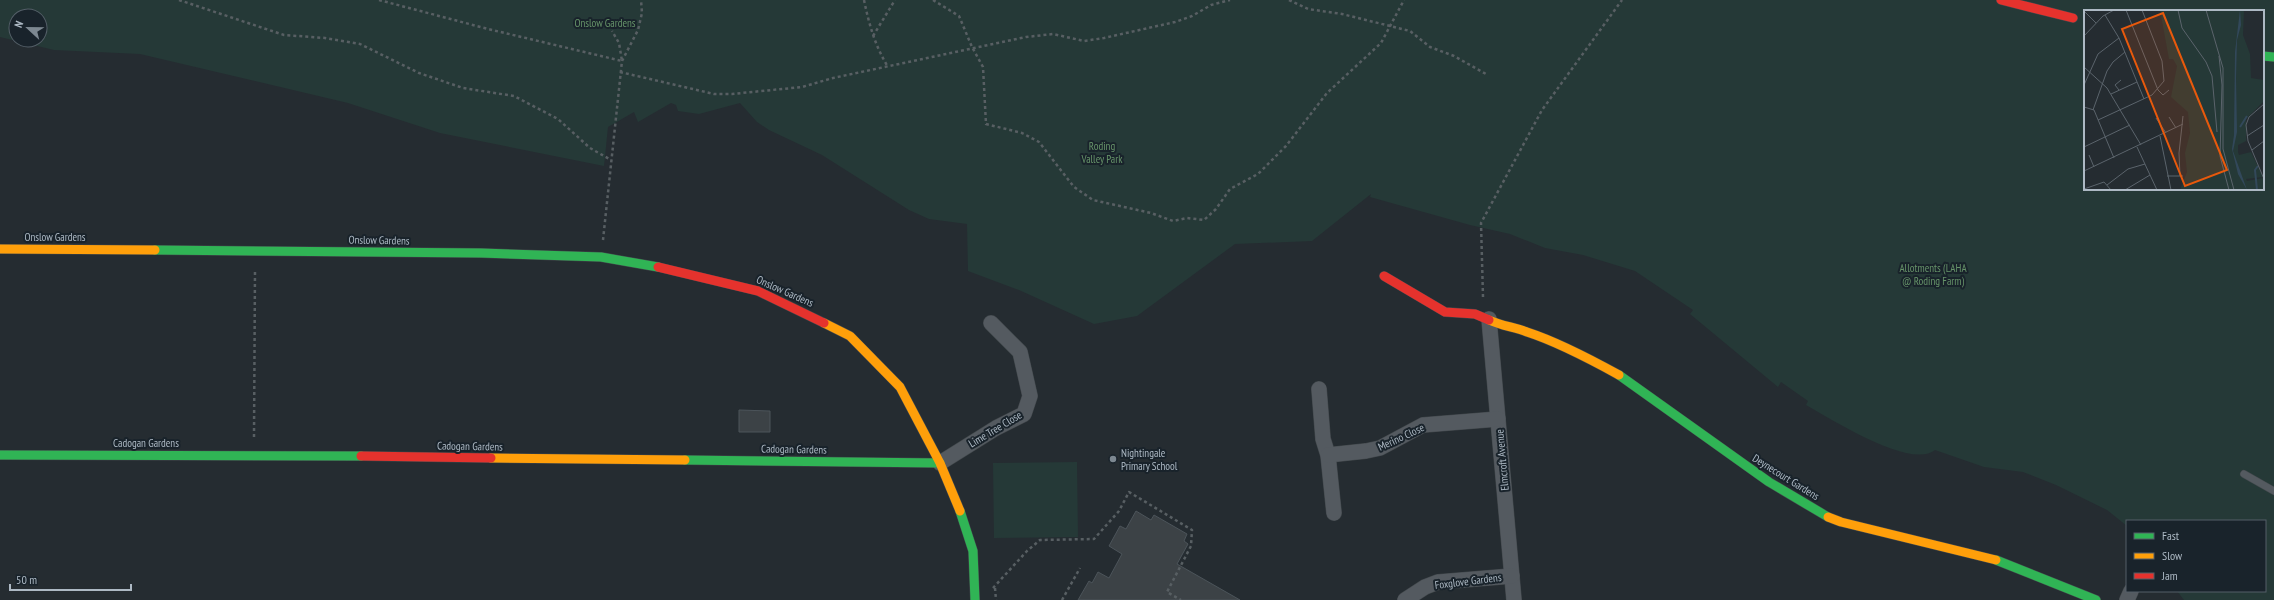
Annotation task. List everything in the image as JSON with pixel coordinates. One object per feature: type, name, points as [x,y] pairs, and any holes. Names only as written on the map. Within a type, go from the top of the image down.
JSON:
[{"type":"main road","points":[[2001,0],[2073,18]]},
{"type":"main road","points":[[2018,0],[2084,22]]},
{"type":"main road","points":[[2264,56],[2274,58]]},
{"type":"main road","name":"Onslow Gardens","points":[[0,249],[481,253],[601,257],[665,268],[758,291],[850,336],[900,387],[940,463],[958,504],[973,551],[975,600]]},
{"type":"main road","name":"Deynecourt Gardens","points":[[1384,276],[1445,312],[1461,311],[1489,319],[1502,327],[1514,328],[1528,332],[1597,363],[1620,376],[1769,482],[1826,516],[1841,522],[1998,560],[2096,600]]},
{"type":"main road","name":"Cadogan Gardens","points":[[0,455],[254,455],[940,463]]},
{"type":"street","name":"Elmcroft Avenue","points":[[1489,319],[1514,600]]},
{"type":"street","name":"Lime Tree Close","points":[[940,463],[996,428],[1024,414],[1030,396],[1020,352],[991,323]]},
{"type":"street","points":[[1320,389],[1323,439],[1328,455],[1334,513]]},
{"type":"street","name":"Merino Close","points":[[1328,455],[1380,448],[1423,425],[1498,419]]},
{"type":"street","name":"Foxglove Gardens","points":[[1405,600],[1425,587],[1438,582],[1512,576]]},
{"type":"lane","points":[[2244,474],[2274,491]]},
{"type":"path","points":[[179,0],[284,35],[325,38],[360,44],[419,74],[463,88],[514,96],[558,119],[590,148],[611,160]]},
{"type":"path","points":[[379,0],[488,29],[622,61]]},
{"type":"path","points":[[601,257],[620,72],[622,61],[638,30],[642,13],[641,0]]},
{"type":"path","points":[[864,0],[873,36],[879,52],[888,67]]},
{"type":"path","points":[[873,36],[895,0]]},
{"type":"path","points":[[933,0],[959,16],[982,67],[986,124],[1022,132],[1039,142],[1074,187],[1093,200],[1173,221],[1187,218],[1204,220],[1216,209],[1230,189],[1258,174],[1286,146],[1327,93],[1381,43],[1392,27],[1395,14],[1404,0]]},
{"type":"path","points":[[620,72],[714,94],[732,94],[802,87],[833,78],[888,67],[972,47],[1053,34],[1084,42],[1104,38],[1175,22],[1192,16],[1211,5],[1230,0]]},
{"type":"path","points":[[1289,0],[1308,9],[1342,14],[1410,31],[1430,47],[1454,56],[1486,74]]},
{"type":"path","points":[[1489,319],[1481,293],[1481,223],[1542,110],[1622,0]]},
{"type":"path","points":[[612,31],[619,43],[622,61]]},
{"type":"path","points":[[254,455],[255,250]]},
{"type":"path","points":[[996,600],[995,588],[1027,551],[1040,540],[1094,539],[1119,510],[1129,492],[1192,530],[1191,546],[1167,592],[1181,600]]},
{"type":"path","points":[[1062,600],[1080,568]]},
{"type":"path","points":[[975,589],[995,588]]},
{"type":"green space","name":"Roding Valley Park","points":[[0,0],[2274,0],[2274,600],[2184,600],[2178,592],[2266,592],[2266,520],[2126,520],[2126,525],[2107,510],[2056,485],[2023,472],[1984,467],[1935,450],[1924,454],[1908,453],[1890,448],[1851,431],[1806,405],[1808,401],[1781,382],[1778,387],[1690,314],[1693,310],[1635,271],[1583,255],[1545,248],[1510,234],[1470,225],[1370,197],[1371,194],[1312,241],[1235,244],[1137,316],[1094,324],[1019,290],[968,271],[967,224],[929,219],[909,210],[822,155],[769,130],[757,122],[740,103],[699,114],[678,111],[676,105],[671,103],[638,122],[634,112],[608,127],[604,166],[440,133],[348,103],[140,54],[54,50],[46,48],[48,48],[48,8],[8,8],[8,39],[0,37]]},
{"type":"green space","points":[[1077,462],[1078,537],[994,538],[993,463]]},
{"type":"building","points":[[739,410],[770,411],[770,432],[739,432]]},
{"type":"building","points":[[1136,511],[1151,520],[1154,515],[1187,534],[1184,541],[1188,544],[1177,564],[1240,600],[1078,600],[1089,581],[1092,583],[1098,572],[1109,578],[1122,554],[1109,546],[1120,526],[1126,529]]},
{"type":"traffic: fast","points":[[2264,56],[2274,57]]},
{"type":"traffic: fast","points":[[155,250],[481,253],[601,257],[658,267]]},
{"type":"traffic: fast","points":[[1619,375],[1769,482],[1828,517]]},
{"type":"traffic: fast","points":[[0,455],[361,456]]},
{"type":"traffic: fast","points":[[685,460],[940,463]]},
{"type":"traffic: fast","points":[[960,511],[973,551],[975,600]]},
{"type":"traffic: fast","points":[[1996,560],[2096,600]]},
{"type":"traffic: slow","points":[[0,249],[155,250]]},
{"type":"traffic: slow","points":[[1489,320],[1522,330],[1562,346],[1619,375]]},
{"type":"traffic: slow","points":[[824,323],[850,336],[900,387],[940,463],[960,511]]},
{"type":"traffic: slow","points":[[491,458],[685,460]]},
{"type":"traffic: slow","points":[[1828,517],[1841,522],[1996,560]]},
{"type":"traffic: jam","points":[[2001,0],[2073,18]]},
{"type":"traffic: jam","points":[[658,267],[758,291],[824,323]]},
{"type":"traffic: jam","points":[[1384,276],[1445,312],[1475,314],[1489,320]]},
{"type":"traffic: jam","points":[[361,456],[491,458]]},
{"type":"place","name":"Nightingale Primary School","points":[[1113,459]]},
{"type":"park label","name":"Allotments (LAHA @ Roding Farm)","points":[[1933,274]]}]
